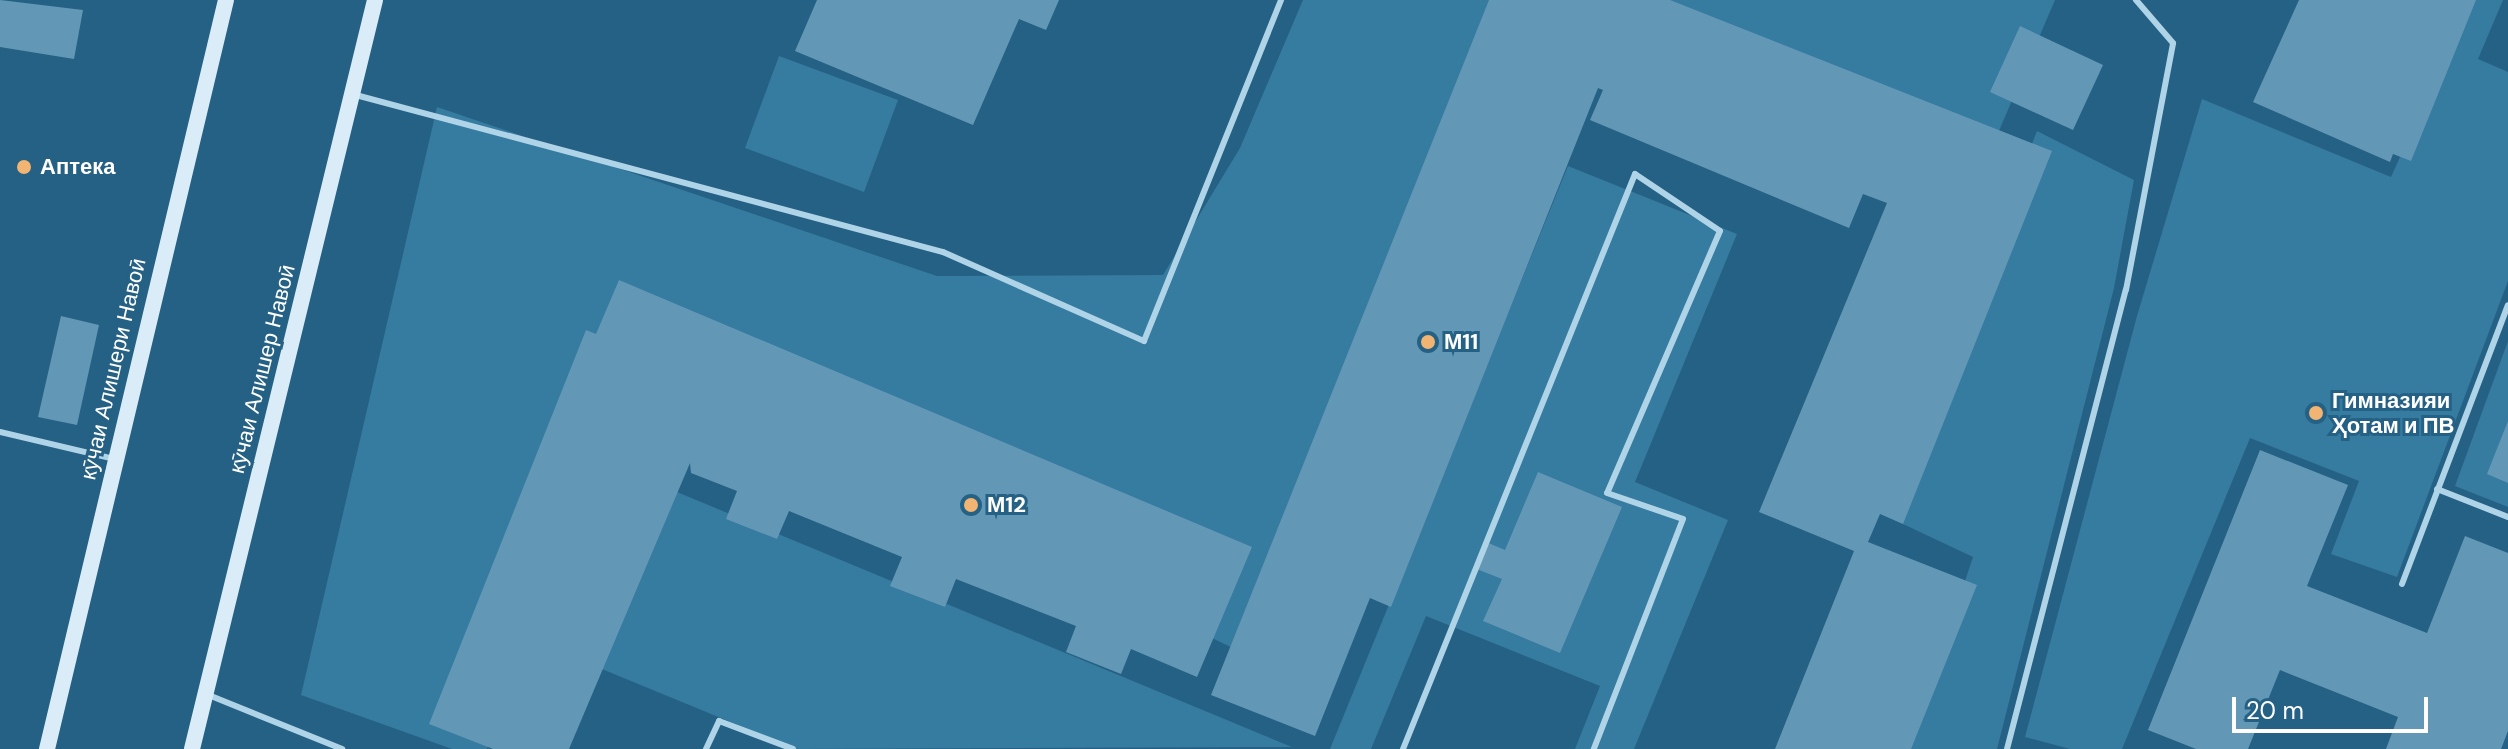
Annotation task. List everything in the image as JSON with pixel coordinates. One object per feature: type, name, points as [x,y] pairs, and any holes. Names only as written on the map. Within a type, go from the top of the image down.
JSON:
[{"type":"street","name":"кӯчаи Алишери Навоӣ","points":[[47,749],[226,0]]},
{"type":"street","name":"кӯчаи Алишер Навоӣ","points":[[192,749],[375,0]]},
{"type":"lane","points":[[352,94],[943,252],[1144,341],[1281,0]]},
{"type":"lane","points":[[2007,749],[2126,290],[2173,43],[2136,0]]},
{"type":"lane","points":[[1403,749],[1635,174],[1720,231],[1607,493],[1683,519],[1594,749]]},
{"type":"lane","points":[[2402,584],[2508,305]]},
{"type":"lane","points":[[0,432],[114,459]]},
{"type":"lane","points":[[2437,489],[2508,517]]},
{"type":"lane","points":[[206,694],[342,749]]},
{"type":"lane","points":[[706,749],[719,721],[793,749]]},
{"type":"shaded area","points":[[1303,0],[2055,0],[1969,201],[1590,39],[1324,692],[596,341],[487,749],[452,749],[301,695],[437,107],[937,276],[1163,275],[1240,148]]},
{"type":"shaded area","points":[[2407,0],[2503,0],[2478,59],[2508,72],[2508,281],[2397,577],[2331,554],[2359,481],[2250,438],[2122,749],[2070,749],[2025,737],[2137,316],[2202,99],[2391,177],[2422,108]]},
{"type":"shaded area","points":[[779,56],[898,100],[864,192],[745,148]]},
{"type":"shaded area","points":[[2037,131],[2134,180],[2114,288],[1997,749],[1909,749],[1973,557],[1886,516]]},
{"type":"shaded area","points":[[1568,166],[1737,234],[1635,482],[1728,520],[1634,749],[1575,749],[1600,686],[1426,616],[1371,749],[1330,749]]},
{"type":"shaded area","points":[[2508,341],[2508,507],[2455,486]]},
{"type":"shaded area","points":[[648,480],[1292,747],[796,749],[575,658]]},
{"type":"building","points":[[0,0],[83,10],[74,59],[0,47]]},
{"type":"building","points":[[817,0],[1059,0],[1046,30],[1019,19],[973,125],[795,51]]},
{"type":"building","name":"М11","points":[[1489,0],[1670,0],[2052,151],[1903,524],[1880,514],[1868,542],[1977,585],[1911,749],[1775,749],[1854,551],[1759,512],[1887,203],[1863,194],[1849,228],[1590,120],[1603,90],[1598,88],[1391,607],[1370,598],[1315,736],[1211,695]]},
{"type":"building","points":[[2299,0],[2476,0],[2411,161],[2393,154],[2390,162],[2253,102]]},
{"type":"building","points":[[2020,26],[2103,65],[2073,130],[1990,92]]},
{"type":"building","name":"М12","points":[[619,280],[1252,547],[1197,677],[1131,649],[1121,674],[1066,652],[1076,626],[956,579],[945,607],[890,586],[902,557],[789,511],[777,539],[726,519],[737,491],[691,473],[690,463],[569,749],[493,749],[429,724],[586,330],[596,334]]},
{"type":"building","points":[[61,316],[99,325],[77,425],[38,417]]},
{"type":"building","points":[[2508,421],[2508,483],[2487,474]]},
{"type":"building","points":[[2260,450],[2348,485],[2307,586],[2427,633],[2465,536],[2508,553],[2508,731],[2501,749],[2386,749],[2398,717],[2280,670],[2248,749],[2196,749],[2148,730]]},
{"type":"building","points":[[1538,472],[1622,507],[1560,653],[1483,621],[1502,579],[1474,568],[1486,542],[1505,550]]},
{"type":"place","name":"Аптека","points":[[24,167]]},
{"type":"place","name":"М11","points":[[1428,342]]},
{"type":"place","name":"Гимназияи Ҳотам и ПВ","points":[[2316,413]]},
{"type":"place","name":"М12","points":[[971,505]]}]
